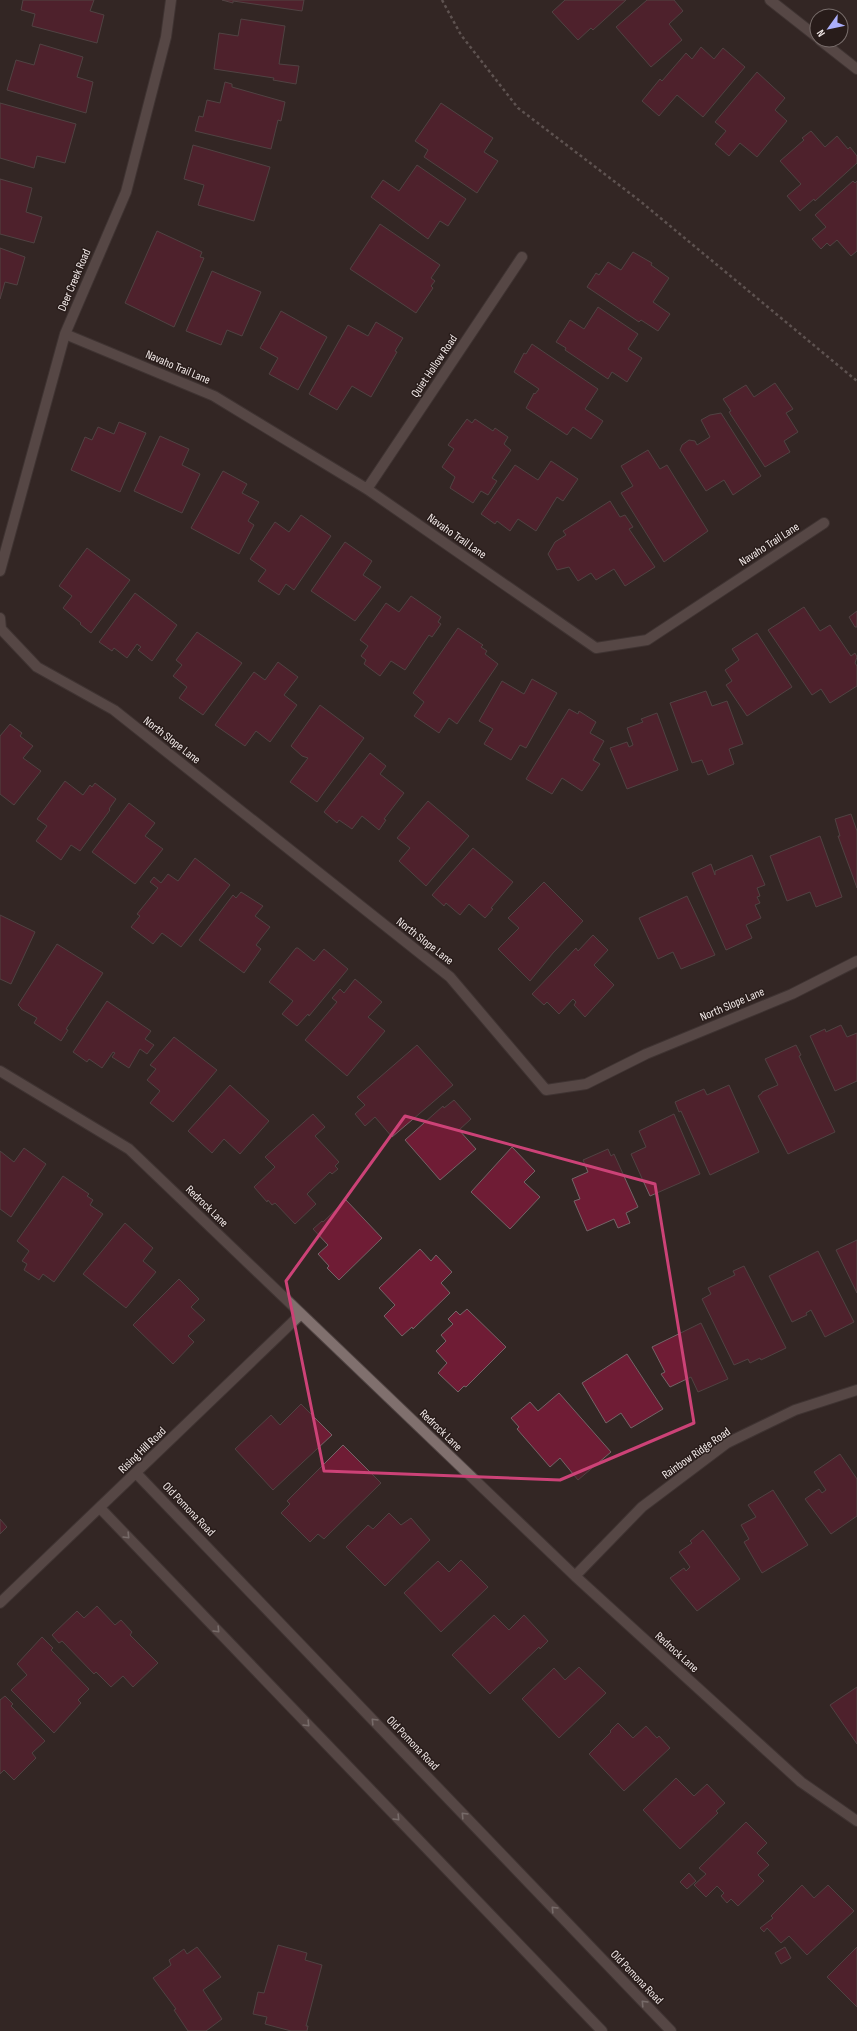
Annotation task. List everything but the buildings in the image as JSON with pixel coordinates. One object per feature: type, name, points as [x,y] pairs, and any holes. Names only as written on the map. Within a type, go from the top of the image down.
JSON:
[{"type":"street","name":"Deer Creek Road","points":[[0,571],[65,334],[126,192],[166,37],[171,0]]},
{"type":"street","points":[[770,0],[809,31]]},
{"type":"street","points":[[830,48],[857,69]]},
{"type":"street","name":"Quiet Hollow Road","points":[[367,489],[522,257]]},
{"type":"street","name":"Navaho Trail Lane","points":[[65,334],[214,396],[367,489],[596,648],[647,640],[824,523]]},
{"type":"street","points":[[0,618],[0,629]]},
{"type":"street","name":"North Slope Lane","points":[[0,629],[37,667],[114,710],[450,977],[546,1090],[586,1084],[646,1054],[792,994],[857,961]]},
{"type":"street","name":"Redrock Lane","points":[[0,1071],[129,1149],[575,1576],[801,1782],[857,1821]]},
{"type":"street","name":"Rising Hill Road","points":[[0,1603],[301,1314]]},
{"type":"street","name":"Rainbow Ridge Road","points":[[575,1576],[642,1507],[727,1444],[795,1410],[857,1390]]},
{"type":"street","name":"Old Pomona Road","points":[[136,1473],[671,2031]]},
{"type":"street","points":[[100,1508],[602,2031]]},
{"type":"path","points":[[442,0],[461,35],[518,108],[640,201],[857,382]]},
{"type":"highlighted area","points":[[405,1116],[655,1184],[694,1423],[560,1480],[324,1471],[286,1281]]}]
